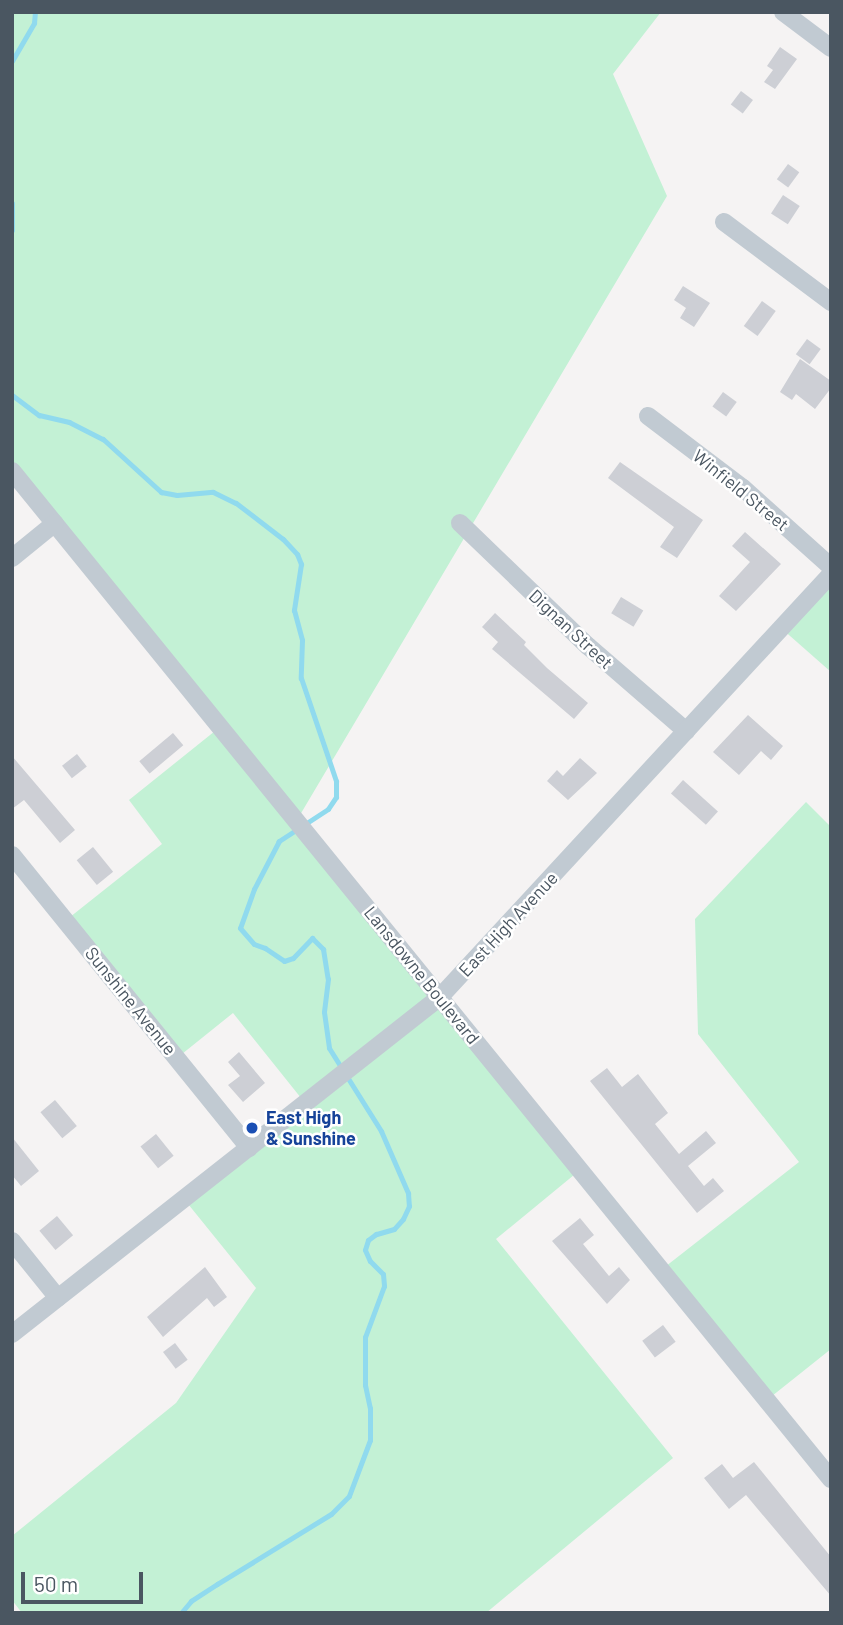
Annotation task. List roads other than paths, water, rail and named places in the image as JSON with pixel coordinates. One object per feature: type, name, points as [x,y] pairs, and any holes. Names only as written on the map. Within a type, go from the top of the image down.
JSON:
[{"type":"street","points":[[783,12],[831,48]]},
{"type":"street","points":[[724,222],[831,302]]},
{"type":"street","name":"Winfield Street","points":[[648,416],[752,495],[831,567]]},
{"type":"street","name":"Lansdowne Boulevard","points":[[12,471],[828,1473]]},
{"type":"street","points":[[12,558],[55,523]]},
{"type":"street","name":"Dignan Street","points":[[460,523],[588,646],[686,731]]},
{"type":"street","name":"East High Avenue","points":[[12,1334],[440,997],[831,575]]},
{"type":"street","name":"Sunshine Avenue","points":[[12,855],[249,1148]]},
{"type":"street","points":[[12,1241],[58,1298]]},
{"type":"waterway","points":[[12,61],[34,23],[35,12]]},
{"type":"waterway","points":[[12,203],[12,230]]},
{"type":"waterway","points":[[12,395],[39,415],[69,422],[103,439],[161,492],[177,495],[213,492],[236,503],[283,539],[297,554],[301,564],[294,610],[302,640],[301,678],[336,781],[336,797],[328,809],[279,841],[254,889],[240,928],[254,944],[284,961],[293,958],[312,938],[323,949],[328,979],[324,1012],[329,1048],[381,1131],[408,1193],[409,1206],[403,1219],[394,1229],[376,1234],[368,1240],[365,1250],[370,1261],[383,1274],[384,1286],[365,1337],[365,1385],[370,1408],[370,1440],[349,1496],[331,1514],[191,1601],[181,1613]]},
{"type":"place","name":"East High & Sunshine","points":[[252,1128]]}]
